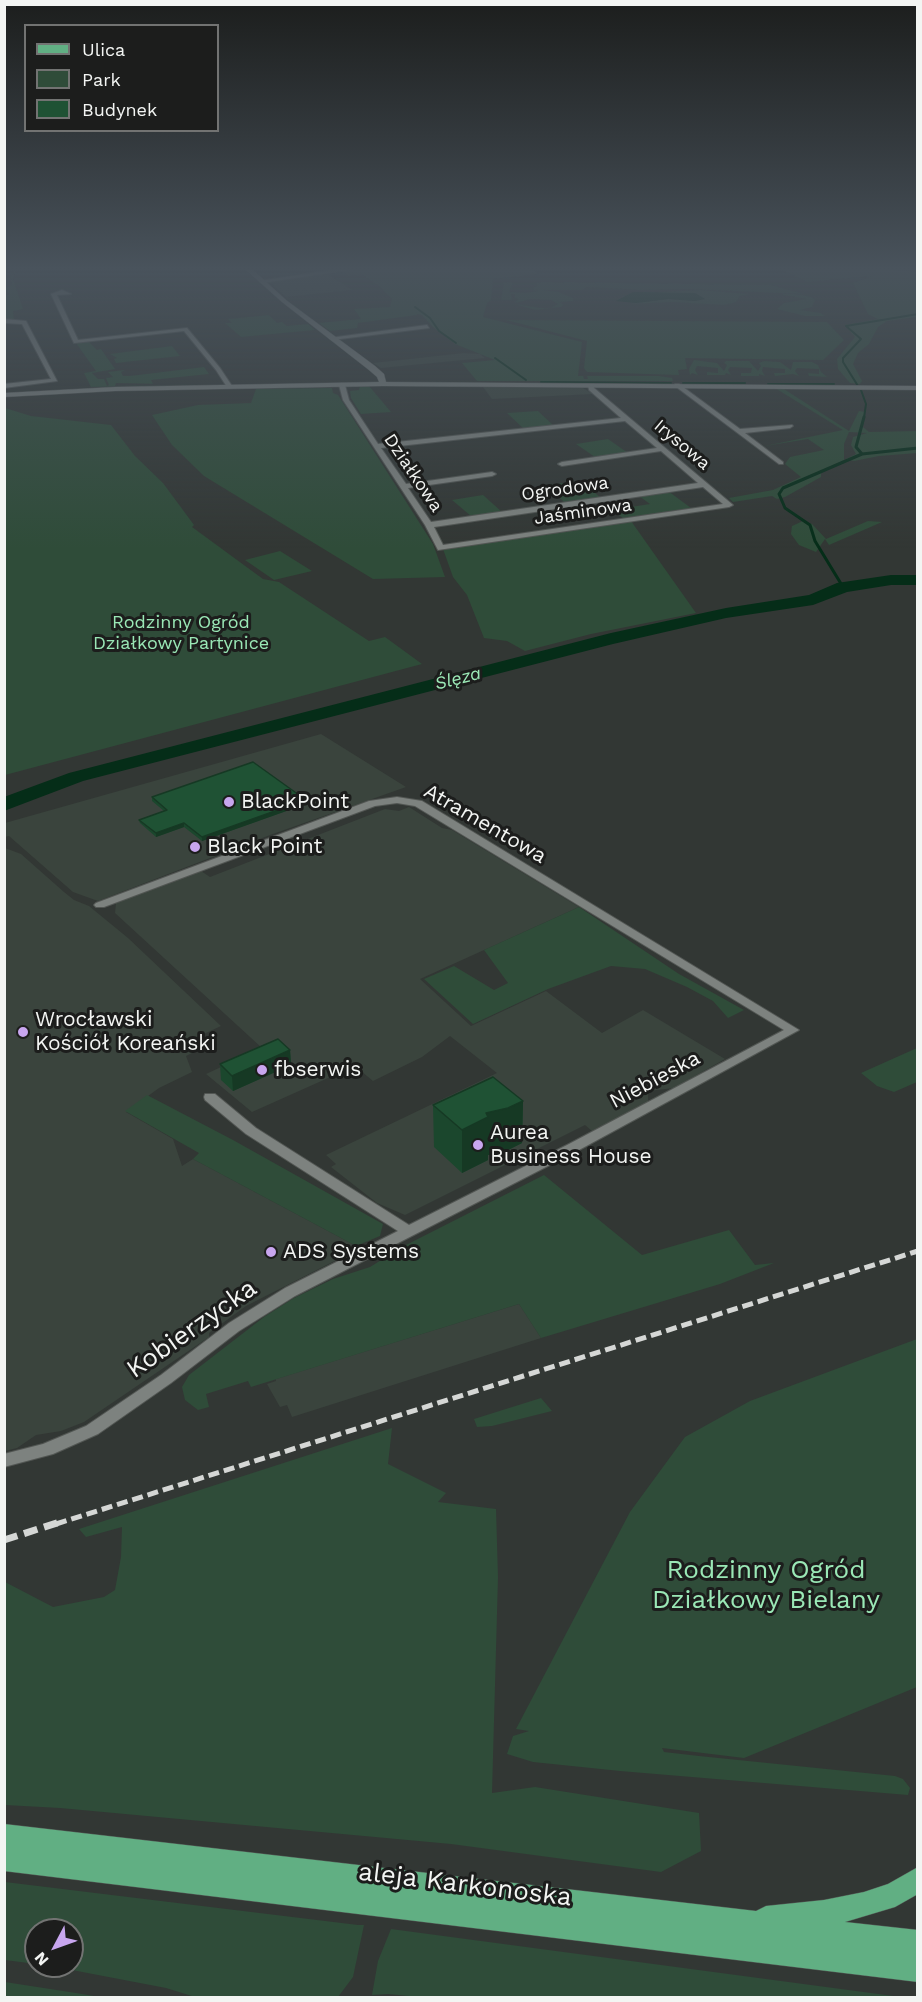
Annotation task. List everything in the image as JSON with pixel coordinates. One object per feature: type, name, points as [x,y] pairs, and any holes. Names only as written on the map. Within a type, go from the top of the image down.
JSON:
[{"type":"main road","name":"aleja Karkonoska","points":[[4,1836],[918,1943]]},
{"type":"main road","name":"aleja Karkonoska","points":[[4,1859],[918,1970]]},
{"type":"main road","points":[[739,1922],[824,1913],[864,1905],[895,1894],[918,1879]]},
{"type":"street","points":[[4,386],[55,380],[45,361]]},
{"type":"street","points":[[212,361],[229,386]]},
{"type":"street","points":[[364,361],[381,376],[383,384]]},
{"type":"street","points":[[4,394],[112,389],[383,384],[918,388]]},
{"type":"street","name":"Działkowa","points":[[342,385],[346,400],[429,525],[441,548]]},
{"type":"street","name":"Irysowa","points":[[591,385],[591,389],[729,505]]},
{"type":"street","points":[[677,385],[781,463]]},
{"type":"street","points":[[376,446],[628,419]]},
{"type":"street","points":[[741,431],[790,426]]},
{"type":"street","points":[[562,464],[664,449]]},
{"type":"street","points":[[403,487],[492,474]]},
{"type":"street","name":"Ogrodowa","points":[[429,525],[705,484]]},
{"type":"street","name":"Jaśminowa","points":[[441,548],[729,505]]},
{"type":"street","name":"Atramentowa","points":[[99,905],[373,803],[397,801],[418,803],[793,1029]]},
{"type":"street","name":"Niebieska","points":[[408,1231],[622,1121],[793,1029]]},
{"type":"street","points":[[210,1097],[251,1131],[408,1231]]},
{"type":"street","name":"Kobierzycka","points":[[4,1461],[47,1449],[93,1430],[273,1302],[408,1231]]},
{"type":"shaded area","points":[[387,361],[449,361],[381,368],[373,363]]},
{"type":"shaded area","points":[[483,387],[583,388],[593,394],[492,399]]},
{"type":"shaded area","points":[[321,734],[406,787],[270,835],[98,901],[73,892],[9,836],[5,837],[5,823]]},
{"type":"shaded area","points":[[409,807],[442,828],[452,830],[579,907],[420,979],[471,1026],[546,991],[602,1033],[643,1010],[725,1059],[674,1088],[648,1091],[648,1102],[592,1131],[585,1125],[405,1215],[377,1203],[331,1167],[336,1164],[326,1155],[497,1073],[450,1036],[422,1057],[373,1081],[355,1066],[252,1112],[206,1074],[262,1048],[115,913],[116,903],[201,871],[210,877],[385,809],[399,811]]},
{"type":"shaded area","points":[[5,848],[21,854],[74,900],[89,906],[128,938],[221,1026],[191,1040],[196,1051],[186,1056],[192,1072],[159,1088],[126,1112],[173,1139],[182,1166],[193,1159],[356,1246],[356,1250],[246,1306],[209,1333],[209,1337],[84,1422],[61,1431],[36,1435],[17,1448],[5,1451]]},
{"type":"shaded area","points":[[519,1304],[541,1338],[292,1417],[287,1405],[280,1407],[267,1384],[276,1379]]},
{"type":"green space","points":[[89,361],[110,361],[115,369],[92,373],[98,379],[104,379],[107,386],[109,385],[106,378],[113,377],[108,372],[125,370],[121,372],[123,376],[130,376],[204,367],[209,374],[151,380],[153,384],[116,383],[115,386],[219,384],[91,387],[84,373],[96,371]]},
{"type":"green space","points":[[580,361],[578,376],[583,376],[584,379],[588,379],[587,376],[659,376],[672,378],[673,381],[477,381],[462,363]]},
{"type":"green space","points":[[585,361],[686,361],[687,369],[678,370],[679,375],[587,372],[584,368]]},
{"type":"green space","points":[[693,361],[717,363],[724,371],[727,365],[724,363],[726,361],[749,361],[758,371],[761,366],[759,363],[763,361],[780,362],[791,370],[793,362],[812,362],[818,365],[827,377],[809,376],[808,373],[819,374],[819,369],[797,368],[795,371],[799,376],[793,374],[775,376],[774,373],[785,373],[785,369],[763,367],[762,371],[765,376],[759,374],[759,376],[741,376],[741,373],[751,373],[752,368],[730,367],[728,370],[731,375],[726,373],[725,375],[707,375],[707,372],[718,373],[718,368],[697,366],[695,370],[698,375],[692,373],[690,375],[689,369]]},
{"type":"green space","points":[[837,361],[854,361],[853,364],[862,381],[860,384],[850,383],[838,369]]},
{"type":"green space","points":[[360,386],[369,386],[391,412],[361,414],[351,398],[350,391],[359,390]]},
{"type":"green space","points":[[332,388],[333,393],[338,395],[433,544],[445,577],[373,579],[204,476],[172,445],[152,415],[198,405],[251,403],[256,389]]},
{"type":"green space","points":[[775,388],[784,389],[849,431],[859,411],[865,412],[863,427],[869,432],[917,431],[917,453],[879,456],[854,461],[846,459],[856,454],[851,445],[853,437],[867,433],[849,432],[844,444],[844,460],[818,472],[821,473],[821,477],[785,497],[777,499],[772,496],[733,502],[729,498],[773,490],[801,477],[785,464],[790,457],[824,450],[808,439],[765,446],[843,430]]},
{"type":"green space","name":"Rodzinny Ogród Działkowy Partynice","points":[[5,408],[31,416],[111,425],[135,456],[163,483],[194,525],[192,527],[263,579],[279,582],[369,641],[385,637],[422,664],[5,775]]},
{"type":"green space","points":[[538,411],[554,426],[524,429],[507,413]]},
{"type":"green space","points":[[608,439],[628,453],[595,457],[576,444]]},
{"type":"green space","points":[[580,481],[600,497],[564,502],[547,485]]},
{"type":"green space","points":[[668,491],[691,508],[623,518],[612,510],[650,504],[639,496]]},
{"type":"green space","points":[[483,495],[502,512],[471,516],[452,500]]},
{"type":"green space","points":[[631,521],[696,613],[591,634],[525,651],[507,641],[484,638],[467,595],[453,577],[443,549]]},
{"type":"green space","points":[[803,521],[812,524],[826,539],[868,521],[882,522],[829,545],[825,539],[816,552],[799,545],[791,534],[792,526]]},
{"type":"green space","points":[[280,551],[312,571],[274,580],[245,560]]},
{"type":"green space","points":[[579,907],[679,974],[744,1010],[728,1018],[713,1001],[687,987],[645,969],[611,966],[548,989],[473,1024],[424,979],[454,966],[494,990],[508,983],[484,950]]},
{"type":"green space","points":[[917,1048],[917,1082],[894,1092],[877,1086],[861,1073]]},
{"type":"green space","points":[[147,1095],[383,1224],[380,1236],[356,1246],[193,1159],[199,1153],[125,1111]]},
{"type":"green space","points":[[544,1175],[642,1255],[729,1230],[755,1265],[774,1263],[720,1284],[541,1338],[519,1304],[251,1387],[248,1381],[206,1394],[209,1407],[198,1410],[185,1400],[182,1387],[189,1375],[264,1317],[294,1298],[333,1279],[370,1267],[404,1246]]},
{"type":"green space","name":"Rodzinny Ogród Działkowy Bielany","points":[[917,1339],[917,1687],[744,1758],[662,1748],[664,1752],[895,1776],[903,1779],[910,1788],[908,1795],[620,1771],[533,1762],[507,1754],[513,1736],[529,1731],[516,1729],[630,1512],[685,1437],[750,1401]]},
{"type":"green space","points":[[541,1398],[552,1411],[492,1426],[477,1427],[474,1419]]},
{"type":"green space","points":[[392,1428],[388,1464],[446,1493],[438,1502],[496,1509],[498,1577],[492,1793],[535,1787],[699,1813],[701,1851],[661,1872],[451,1844],[60,1808],[5,1805],[5,1582],[53,1607],[104,1597],[115,1590],[121,1557],[122,1527],[86,1537],[79,1529]]},
{"type":"green space","points":[[5,1882],[364,1925],[353,1977],[338,1997],[195,1997],[166,1988],[84,1972],[84,1918],[24,1918],[24,1962],[5,1960]]},
{"type":"green space","points":[[391,1929],[901,1997],[429,1998],[388,1994],[372,1995],[378,1961]]},
{"type":"green space","points":[[5,1982],[76,1993],[100,1997],[5,1997]]},
{"type":"building","name":"BlackPoint","points":[[253,762],[306,800],[202,837],[184,823],[156,833],[139,820],[167,810],[152,797]]},
{"type":"building","points":[[278,1039],[290,1050],[232,1076],[220,1064]]},
{"type":"building","points":[[493,1077],[523,1101],[508,1108],[486,1113],[488,1117],[462,1130],[433,1105]]},
{"type":"waterway","points":[[500,361],[526,380]]},
{"type":"waterway","points":[[843,361],[858,386]]},
{"type":"waterway","points":[[541,382],[671,383]]},
{"type":"waterway","points":[[683,383],[745,383]]},
{"type":"waterway","points":[[768,384],[834,384]]},
{"type":"waterway","points":[[861,390],[866,404],[864,418]]},
{"type":"waterway","points":[[862,454],[856,447],[864,417]]},
{"type":"waterway","points":[[862,454],[918,448]]},
{"type":"waterway","points":[[843,587],[815,541],[810,525],[785,508],[779,494],[783,488],[862,454]]},
{"type":"waterway","name":"Ślęza","points":[[4,805],[76,777],[611,639],[726,613],[813,600],[843,587],[891,580],[918,580]]},
{"type":"railway","points":[[56,1524],[918,1251]]},
{"type":"railway","points":[[4,1540],[60,1522]]},
{"type":"place","name":"BlackPoint","points":[[229,802]]},
{"type":"place","name":"Black Point","points":[[195,847]]},
{"type":"place","name":"Wrocławski Kościół Koreański","points":[[23,1032]]},
{"type":"place","name":"fbserwis","points":[[262,1070]]},
{"type":"place","name":"Aurea Business House","points":[[478,1145]]},
{"type":"place","name":"ADS Systems","points":[[271,1252]]}]
